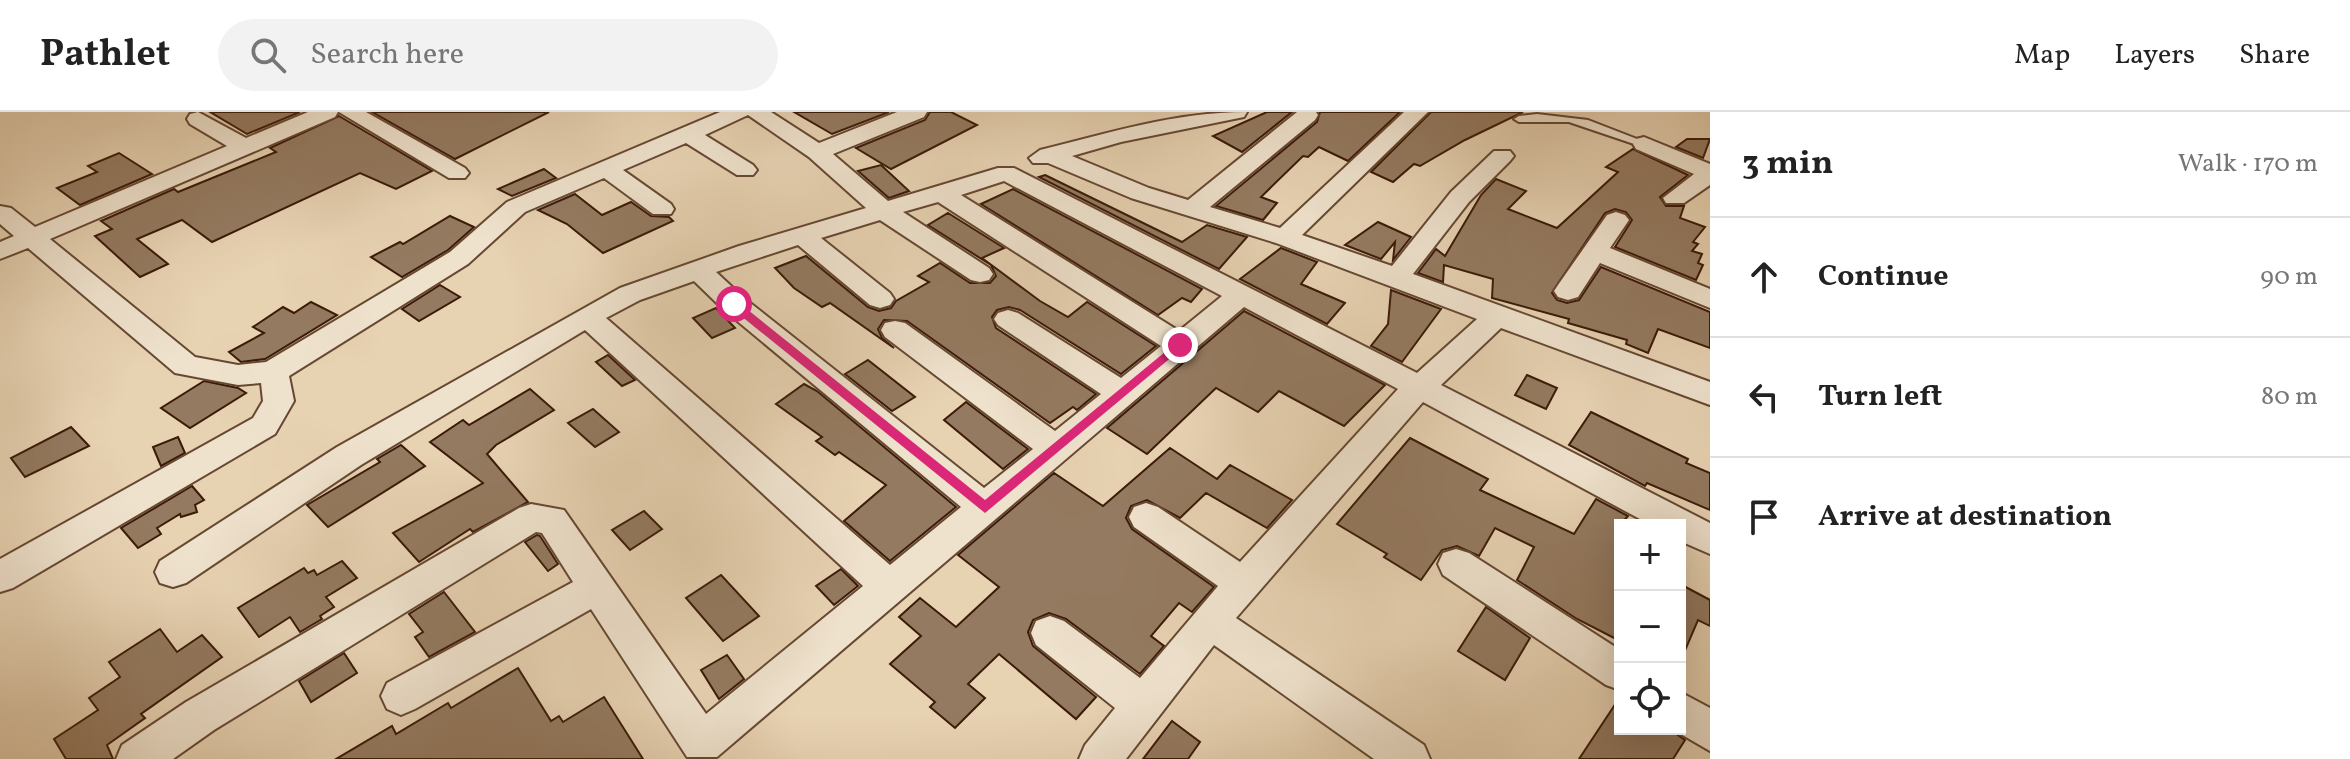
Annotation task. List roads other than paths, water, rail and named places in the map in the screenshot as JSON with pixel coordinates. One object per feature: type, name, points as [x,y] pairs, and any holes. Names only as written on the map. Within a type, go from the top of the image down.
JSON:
[{"type":"street","points":[[0,251],[327,112]]},
{"type":"street","points":[[350,112],[457,173]]},
{"type":"street","points":[[2,213],[186,366],[238,375],[272,372],[459,258],[516,207],[739,112]]},
{"type":"street","points":[[756,112],[817,152],[884,211],[980,274]]},
{"type":"street","points":[[817,152],[916,112]]},
{"type":"street","points":[[173,572],[349,456],[587,316],[630,294],[1006,173],[1048,155],[1117,136],[1236,112]]},
{"type":"street","points":[[1285,238],[1417,112]]},
{"type":"street","points":[[1192,209],[1307,115]]},
{"type":"street","points":[[198,119],[245,147]]},
{"type":"street","points":[[688,134],[745,170]]},
{"type":"street","points":[[1644,144],[1710,173]]},
{"type":"street","points":[[1048,155],[1140,193],[1397,277],[1495,318],[1596,350],[1710,394]]},
{"type":"street","points":[[1397,277],[1460,197],[1502,156]]},
{"type":"street","points":[[606,169],[662,209]]},
{"type":"street","points":[[1006,173],[1420,386],[1710,540]]},
{"type":"street","points":[[1675,198],[1710,173]]},
{"type":"street","points":[[941,193],[1180,345]]},
{"type":"street","points":[[1568,291],[1616,220]]},
{"type":"street","points":[[803,236],[880,299]]},
{"type":"street","points":[[1595,251],[1710,299]]},
{"type":"street","points":[[698,270],[734,304],[985,508]]},
{"type":"street","points":[[137,759],[200,716],[531,518],[552,520],[597,587],[696,751],[1242,294]]},
{"type":"street","points":[[587,316],[889,587]]},
{"type":"street","points":[[1100,759],[1210,621],[1420,386],[1495,318]]},
{"type":"street","points":[[1008,319],[1122,393]]},
{"type":"street","points":[[895,330],[1055,448]]},
{"type":"street","points":[[0,577],[264,426],[279,406],[280,391],[272,372]]},
{"type":"street","points":[[1146,517],[1244,584]]},
{"type":"street","points":[[1456,564],[1614,668]]},
{"type":"street","points":[[401,696],[597,587]]},
{"type":"street","points":[[1210,621],[1409,759]]},
{"type":"street","points":[[1050,633],[1143,705]]},
{"type":"lane","points":[[1519,119],[1541,114],[1575,117],[1644,144]]}]
